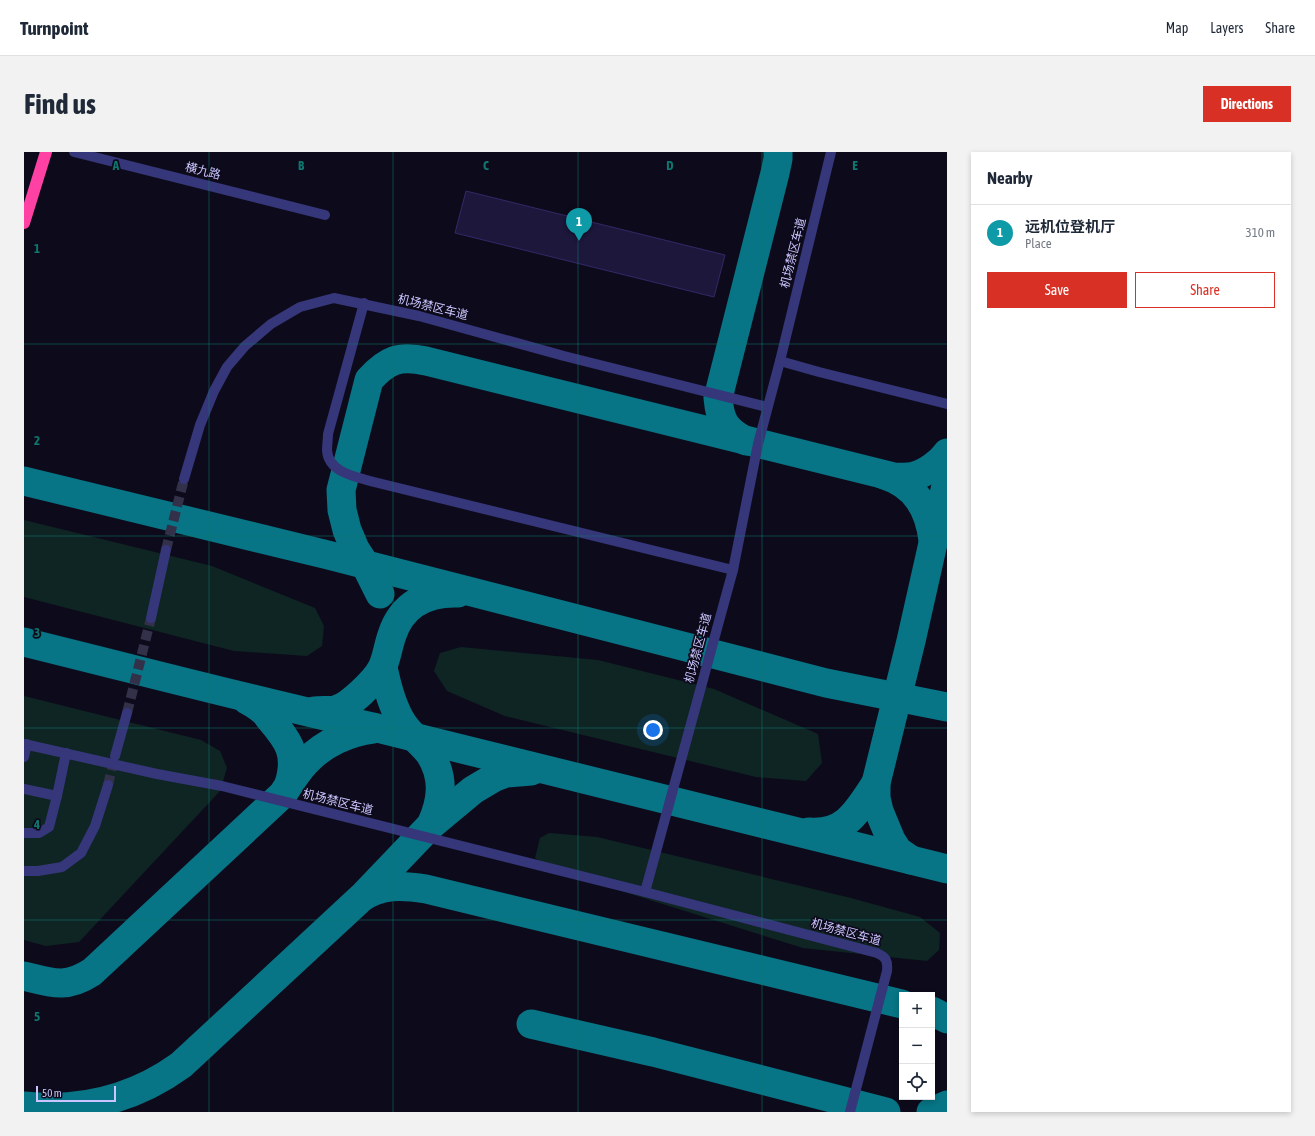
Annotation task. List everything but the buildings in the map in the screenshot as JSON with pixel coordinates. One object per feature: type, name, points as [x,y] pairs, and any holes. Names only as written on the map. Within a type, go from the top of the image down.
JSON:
[{"type":"highway","points":[[24,223],[46,152]]},
{"type":"lane","name":"横九路","points":[[74,152],[325,215]]},
{"type":"lane","name":"机场禁区车道","points":[[645,892],[732,570],[758,444],[780,361],[831,152]]},
{"type":"lane","name":"机场禁区车道","points":[[184,479],[200,425],[214,391],[228,367],[245,346],[271,324],[300,307],[334,298],[364,303],[419,316],[564,356],[767,407]]},
{"type":"lane","points":[[364,303],[328,434],[327,452],[332,463],[342,473],[732,570]]},
{"type":"lane","points":[[780,361],[947,404]]},
{"type":"lane","points":[[151,618],[166,550]]},
{"type":"lane","points":[[115,756],[127,713]]},
{"type":"lane","name":"机场禁区车道","points":[[26,744],[157,774],[222,786],[645,892],[884,956],[888,963],[887,970],[850,1112]]},
{"type":"lane","points":[[24,757],[26,744]]},
{"type":"lane","points":[[24,833],[39,833],[48,827],[57,796],[66,753]]},
{"type":"lane","points":[[24,871],[38,871],[62,867],[81,853],[95,826],[108,785]]},
{"type":"lane","points":[[24,789],[57,796]]},
{"type":"green space","points":[[24,520],[212,566],[315,608],[324,626],[322,646],[307,656],[234,651],[24,597]]},
{"type":"green space","points":[[461,647],[598,660],[714,689],[818,734],[822,763],[806,781],[756,777],[505,716],[447,691],[434,671],[440,653]]},
{"type":"green space","points":[[24,696],[201,740],[220,751],[227,768],[220,791],[79,942],[46,946],[24,940]]},
{"type":"green space","points":[[549,833],[597,837],[851,898],[920,917],[940,933],[939,950],[927,961],[803,948],[551,869],[535,858],[540,838]]},
{"type":"taxiway","points":[[746,441],[728,429],[720,413],[718,398],[775,173],[778,152]]},
{"type":"taxiway","points":[[380,594],[366,566],[355,549],[347,530],[342,510],[341,490],[369,380],[388,364],[401,359],[417,359],[426,361],[894,477],[919,475],[937,464],[947,453]]},
{"type":"taxiway","points":[[884,475],[895,479],[913,492],[924,508],[933,540]]},
{"type":"taxiway","points":[[24,481],[328,555],[826,683],[947,707]]},
{"type":"taxiway","points":[[911,860],[898,851],[891,840],[879,811],[876,798],[876,783],[911,641],[947,481]]},
{"type":"taxiway","points":[[314,711],[335,710],[341,708],[354,699],[368,686],[382,668],[396,624],[409,608],[426,598],[447,593],[458,593]]},
{"type":"taxiway","points":[[24,642],[947,869]]},
{"type":"taxiway","points":[[383,667],[390,697],[399,717],[406,728],[430,754],[438,772],[440,781],[438,807],[431,825]]},
{"type":"taxiway","points":[[247,700],[265,712],[287,741],[292,756],[292,773],[289,784]]},
{"type":"taxiway","points":[[24,976],[43,981],[66,983],[74,981],[92,972],[283,794],[307,761],[321,749],[337,739],[364,730],[373,729]]},
{"type":"taxiway","points":[[365,894],[431,825],[473,790],[495,777],[506,773],[531,771]]},
{"type":"taxiway","points":[[809,832],[822,832],[842,825],[857,811],[876,783]]},
{"type":"taxiway","points":[[24,1106],[66,1107],[87,1105],[126,1094],[145,1087],[163,1077],[181,1065],[361,898],[376,890],[400,886],[426,889],[899,1003]]},
{"type":"taxiway","points":[[935,1013],[947,1019]]},
{"type":"taxiway","points":[[531,1024],[653,1052],[886,1112]]},
{"type":"taxiway","points":[[931,1112],[947,1105]]},
{"type":"tunnel","points":[[166,550],[184,479]]},
{"type":"tunnel","points":[[127,713],[151,618]]},
{"type":"tunnel","points":[[108,785],[115,756]]},
{"type":"place","name":"远机位登机厅","points":[[579,241]]}]
